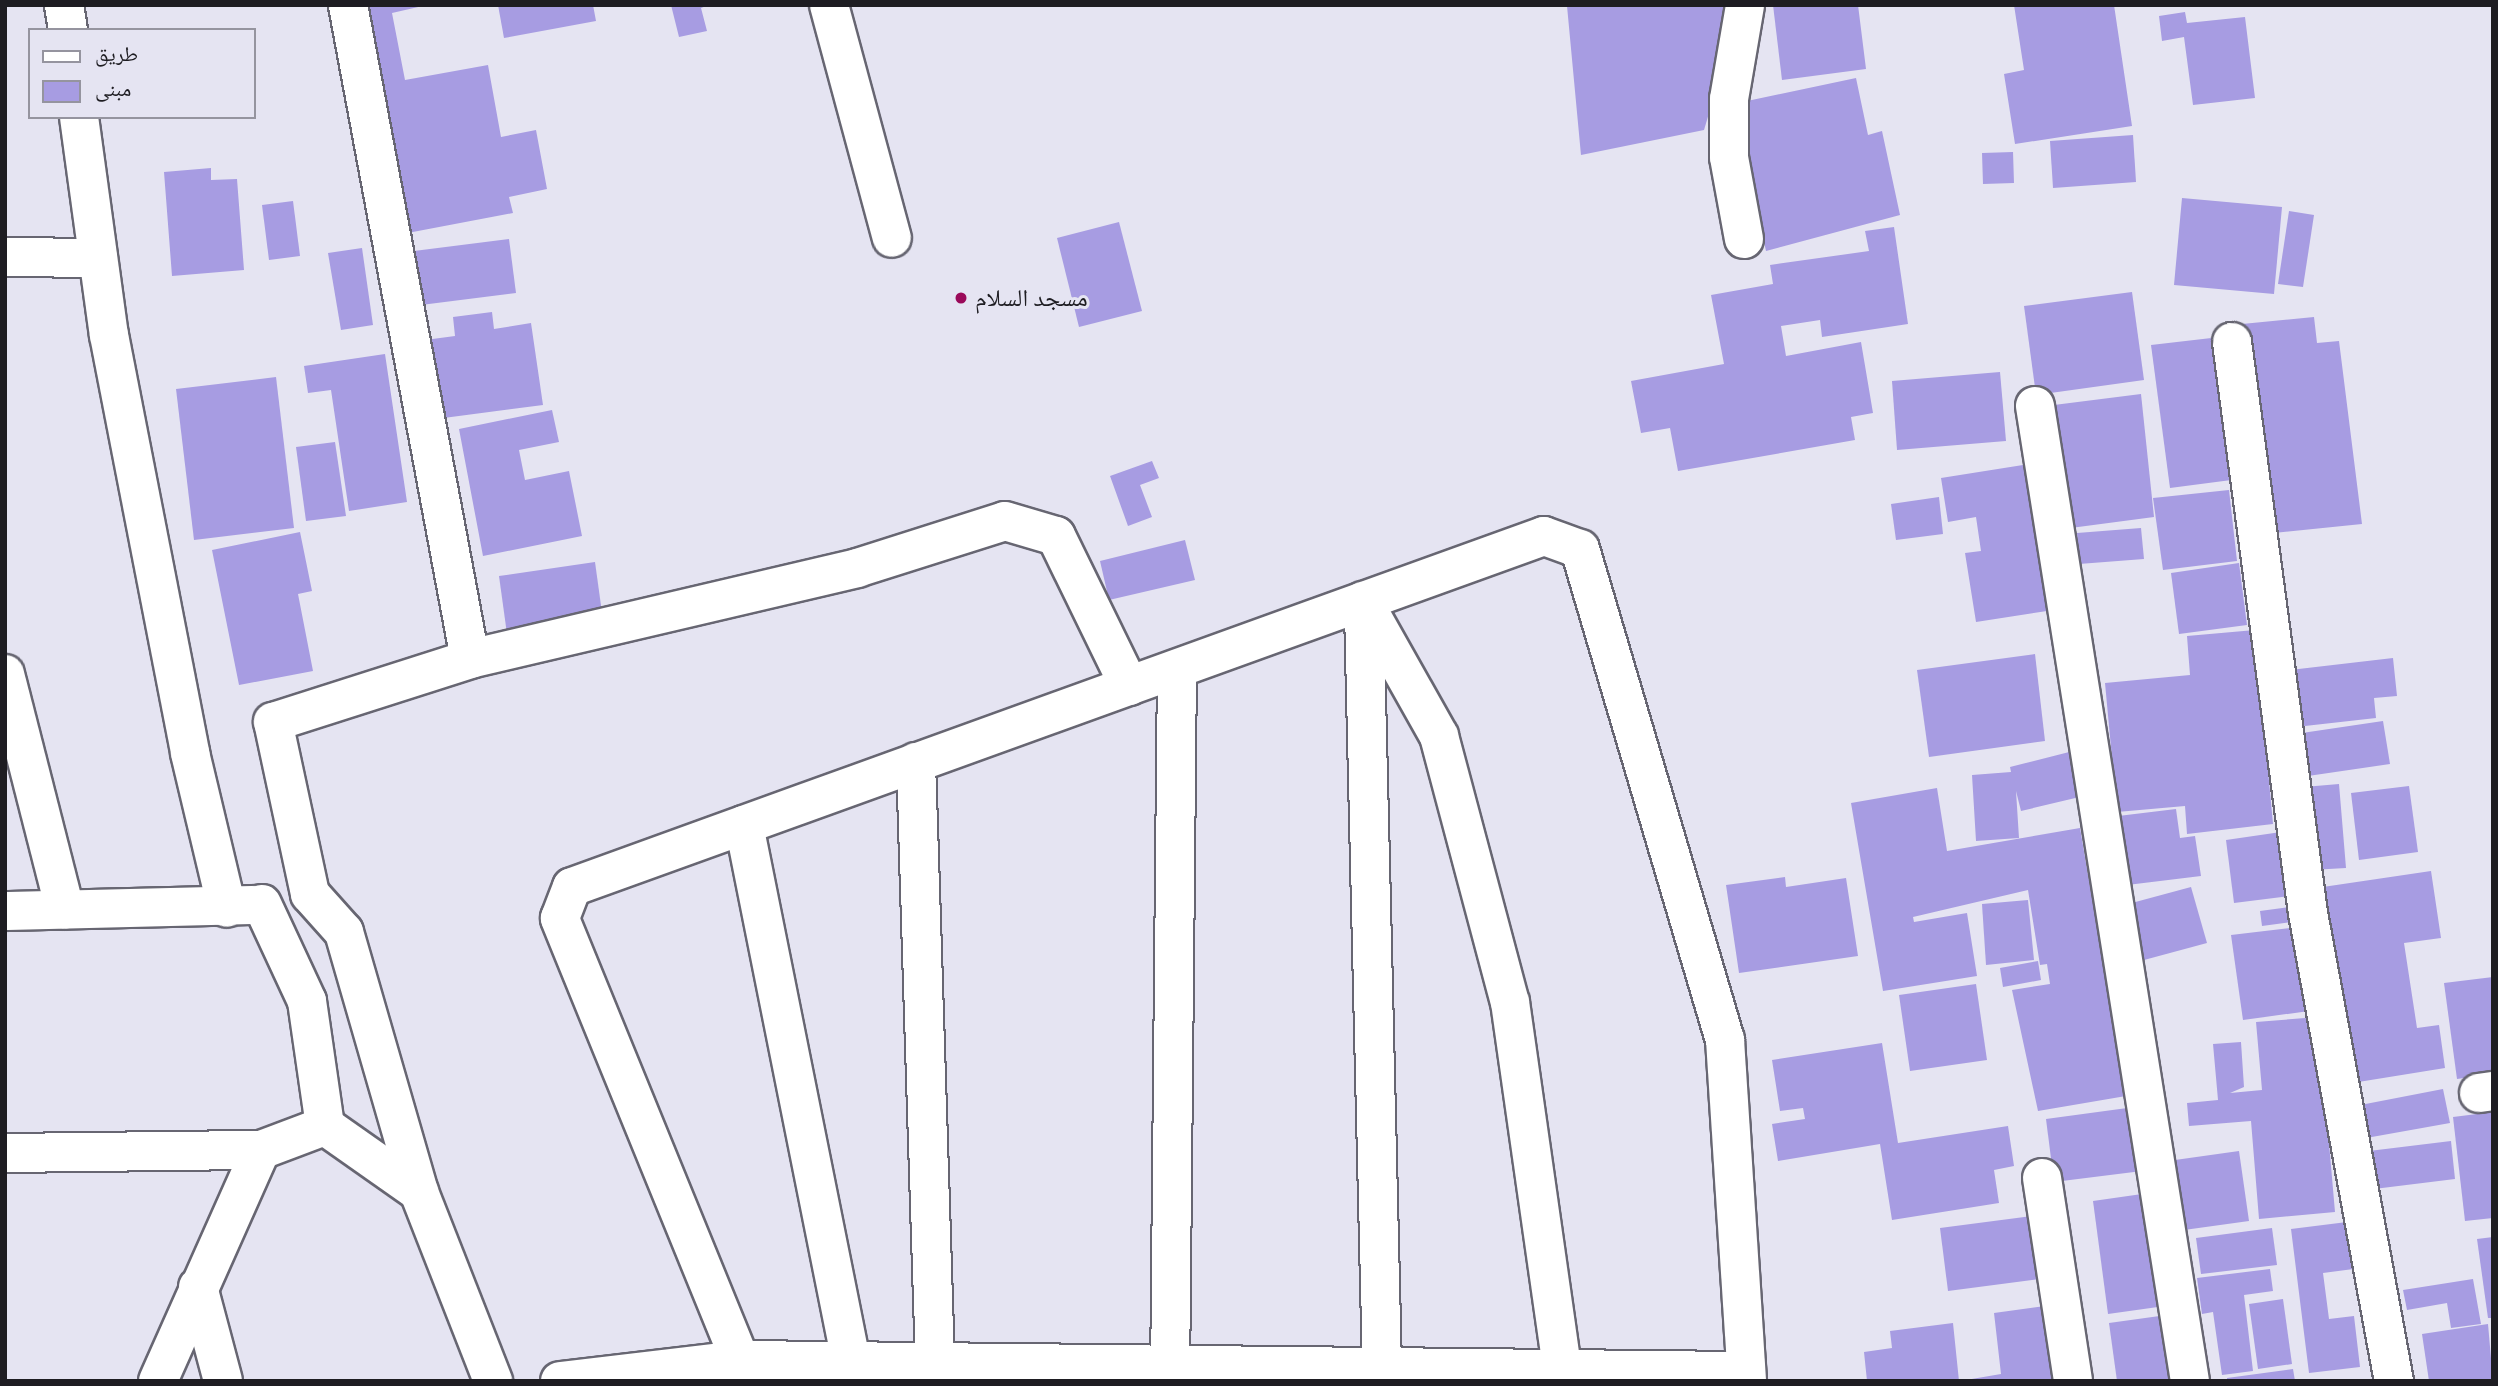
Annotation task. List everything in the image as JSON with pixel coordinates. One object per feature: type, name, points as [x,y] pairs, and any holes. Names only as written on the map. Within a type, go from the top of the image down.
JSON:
[{"type":"street","points":[[64,5],[68,28]]},
{"type":"street","points":[[348,5],[470,659]]},
{"type":"street","points":[[828,5],[892,238]]},
{"type":"street","points":[[1744,239],[1729,157],[1729,99],[1745,5]]},
{"type":"street","points":[[79,119],[98,258],[190,753],[244,906],[307,1001],[325,1126],[419,1192]]},
{"type":"street","points":[[5,257],[98,258]]},
{"type":"street","points":[[2232,342],[2308,913],[2394,1381]]},
{"type":"street","points":[[2035,406],[2190,1381]]},
{"type":"street","points":[[493,1381],[419,1192],[344,932],[310,894],[273,722],[470,659],[857,568],[1005,521],[1056,536],[1129,686]]},
{"type":"street","points":[[560,1381],[740,1360],[934,1362],[1170,1373],[1382,1367],[1562,1369],[1747,1376],[1726,1040],[1580,550],[1544,536],[572,887],[560,918],[740,1360]]},
{"type":"street","points":[[1363,601],[1382,1367]]},
{"type":"street","points":[[1363,601],[1439,736],[1510,1002],[1562,1369]]},
{"type":"street","points":[[1170,1373],[1177,668]]},
{"type":"street","points":[[5,674],[65,909]]},
{"type":"street","points":[[916,762],[934,1362]]},
{"type":"street","points":[[744,825],[850,1361]]},
{"type":"street","points":[[5,911],[244,906],[310,894]]},
{"type":"street","points":[[5,1153],[261,1150],[325,1126]]},
{"type":"street","points":[[158,1381],[261,1150]]},
{"type":"street","points":[[2042,1178],[2073,1381]]},
{"type":"street","points":[[198,1287],[223,1381]]},
{"type":"building","points":[[365,5],[427,5],[392,13],[405,80],[488,65],[501,137],[536,130],[547,189],[509,197],[513,213],[397,235]]},
{"type":"building","points":[[498,5],[593,5],[596,21],[504,38]]},
{"type":"building","points":[[671,5],[709,5],[701,8],[707,31],[679,37]]},
{"type":"building","points":[[1723,5],[1729,46],[1704,130],[1581,155],[1567,6]]},
{"type":"building","points":[[1773,5],[1858,5],[1866,69],[1782,80]]},
{"type":"building","points":[[2014,5],[2114,5],[2132,126],[2015,144],[2004,74],[2024,70]]},
{"type":"building","points":[[2185,12],[2187,23],[2245,17],[2255,98],[2193,105],[2184,37],[2162,41],[2159,16]]},
{"type":"building","points":[[1856,78],[1868,135],[1882,131],[1900,215],[1766,251],[1733,104]]},
{"type":"building","points":[[2133,135],[2136,182],[2053,188],[2050,141]]},
{"type":"building","points":[[2013,152],[2014,183],[1983,184],[1982,153]]},
{"type":"building","points":[[211,168],[211,180],[237,179],[244,270],[172,276],[164,172]]},
{"type":"building","points":[[2182,198],[2282,207],[2274,294],[2174,285]]},
{"type":"building","points":[[293,201],[300,256],[269,260],[262,205]]},
{"type":"building","points":[[2289,211],[2314,215],[2303,287],[2278,284]]},
{"type":"building","points":[[1119,222],[1142,311],[1079,327],[1057,238]]},
{"type":"building","points":[[1894,227],[1908,324],[1822,337],[1820,320],[1781,326],[1786,356],[1861,342],[1873,413],[1851,417],[1855,440],[1678,471],[1670,428],[1641,433],[1631,381],[1724,364],[1711,295],[1773,284],[1770,265],[1869,251],[1865,231]]},
{"type":"building","points":[[509,239],[516,293],[413,306],[406,252]]},
{"type":"building","points":[[362,248],[373,325],[341,330],[328,253]]},
{"type":"building","points":[[2132,292],[2144,380],[2036,395],[2024,306]]},
{"type":"building","points":[[492,312],[494,329],[531,323],[543,405],[436,419],[425,340],[455,336],[453,317]]},
{"type":"building","points":[[2314,317],[2317,343],[2339,341],[2362,524],[2264,534],[2242,324]]},
{"type":"building","points":[[2220,337],[2239,479],[2170,488],[2151,345]]},
{"type":"building","points":[[385,354],[407,502],[349,511],[331,390],[308,393],[304,366]]},
{"type":"building","points":[[2000,372],[2006,441],[1897,450],[1892,381]]},
{"type":"building","points":[[276,377],[294,528],[194,540],[176,389]]},
{"type":"building","points":[[2141,394],[2154,517],[2063,529],[2046,406]]},
{"type":"building","points":[[552,410],[559,442],[519,450],[525,480],[569,471],[582,536],[483,556],[459,429]]},
{"type":"building","points":[[335,442],[346,516],[306,521],[296,447]]},
{"type":"building","points":[[1152,461],[1159,478],[1140,485],[1152,517],[1128,526],[1110,476]]},
{"type":"building","points":[[2035,463],[2045,524],[2034,526],[2047,611],[1976,622],[1965,553],[1981,551],[1976,517],[1948,522],[1941,478]]},
{"type":"building","points":[[2229,490],[2237,561],[2163,570],[2153,498]]},
{"type":"building","points":[[1939,497],[1943,534],[1896,540],[1891,504]]},
{"type":"building","points":[[2141,528],[2144,559],[2079,564],[2077,533]]},
{"type":"building","points":[[300,532],[312,591],[298,594],[313,671],[239,685],[212,550]]},
{"type":"building","points":[[1185,540],[1195,580],[1109,600],[1100,561]]},
{"type":"building","points":[[595,562],[603,620],[507,634],[499,576]]},
{"type":"building","points":[[2239,563],[2247,625],[2179,634],[2171,573]]},
{"type":"building","points":[[2255,630],[2273,824],[2187,834],[2185,806],[2117,812],[2105,683],[2190,675],[2187,636]]},
{"type":"building","points":[[2035,654],[2045,741],[1929,757],[1917,670]]},
{"type":"building","points":[[2393,658],[2397,696],[2374,698],[2376,718],[2296,727],[2290,670]]},
{"type":"building","points":[[2383,721],[2390,764],[2308,776],[2302,733]]},
{"type":"building","points":[[2077,750],[2088,795],[2021,811],[2016,791],[2019,838],[1976,841],[1972,775],[2011,772],[2010,767]]},
{"type":"building","points":[[2339,784],[2346,868],[2311,870],[2304,787]]},
{"type":"building","points":[[2409,786],[2418,852],[2359,860],[2351,793]]},
{"type":"building","points":[[1937,788],[1947,851],[2080,828],[2126,1096],[2038,1111],[2012,990],[2050,984],[2047,964],[2040,965],[2028,890],[1913,917],[1914,922],[1967,913],[1977,976],[1883,991],[1851,803]]},
{"type":"building","points":[[2176,809],[2180,838],[2195,836],[2201,876],[2119,886],[2110,817]]},
{"type":"building","points":[[2281,832],[2290,896],[2234,903],[2226,840]]},
{"type":"building","points":[[2431,871],[2441,938],[2404,943],[2417,1028],[2439,1025],[2445,1068],[2346,1084],[2316,888]]},
{"type":"building","points":[[1785,877],[1786,887],[1846,878],[1858,956],[1739,973],[1726,885]]},
{"type":"building","points":[[2191,887],[2207,943],[2144,960],[2128,904]]},
{"type":"building","points":[[2028,900],[2034,960],[1986,965],[1982,904]]},
{"type":"building","points":[[2289,907],[2291,922],[2262,926],[2260,911]]},
{"type":"building","points":[[2298,927],[2309,1011],[2243,1020],[2231,935]]},
{"type":"building","points":[[2038,961],[2041,980],[2003,987],[2000,968]]},
{"type":"building","points":[[2493,977],[2493,1074],[2457,1079],[2444,983]]},
{"type":"building","points":[[1976,984],[1987,1060],[1910,1071],[1899,995]]},
{"type":"building","points":[[2318,1017],[2335,1212],[2259,1219],[2251,1121],[2189,1126],[2187,1103],[2218,1100],[2213,1044],[2241,1042],[2244,1087],[2230,1093],[2262,1090],[2256,1022]]},
{"type":"building","points":[[1882,1043],[1898,1143],[2008,1126],[2014,1166],[1994,1170],[1999,1203],[1892,1220],[1880,1144],[1778,1161],[1772,1124],[1805,1119],[1803,1108],[1780,1111],[1772,1060]]},
{"type":"building","points":[[2443,1089],[2450,1123],[2355,1140],[2350,1107]]},
{"type":"building","points":[[2142,1106],[2150,1170],[2054,1182],[2046,1119]]},
{"type":"building","points":[[2493,1112],[2493,1218],[2465,1221],[2453,1117]]},
{"type":"building","points":[[2451,1141],[2455,1179],[2374,1189],[2369,1151]]},
{"type":"building","points":[[2239,1151],[2249,1221],[2184,1230],[2175,1160]]},
{"type":"building","points":[[2149,1193],[2165,1306],[2108,1314],[2093,1201]]},
{"type":"building","points":[[2032,1216],[2040,1279],[1948,1291],[1940,1228]]},
{"type":"building","points":[[2355,1221],[2361,1268],[2323,1273],[2329,1319],[2354,1316],[2360,1367],[2309,1373],[2291,1229]]},
{"type":"building","points":[[2272,1228],[2277,1265],[2201,1274],[2196,1238]]},
{"type":"building","points":[[2493,1237],[2493,1318],[2488,1318],[2477,1239]]},
{"type":"building","points":[[2270,1269],[2273,1291],[2244,1295],[2253,1371],[2222,1375],[2213,1312],[2202,1314],[2197,1278]]},
{"type":"building","points":[[2473,1279],[2481,1324],[2451,1328],[2447,1303],[2407,1310],[2403,1290]]},
{"type":"building","points":[[2283,1299],[2292,1364],[2258,1369],[2249,1304]]},
{"type":"building","points":[[2053,1305],[2062,1381],[1960,1381],[2001,1374],[1994,1313]]},
{"type":"building","points":[[2174,1314],[2184,1381],[2117,1381],[2109,1323]]},
{"type":"building","points":[[1953,1323],[1959,1381],[1867,1381],[1864,1352],[1892,1348],[1890,1331]]},
{"type":"building","points":[[2488,1324],[2493,1381],[2429,1381],[2422,1334]]},
{"type":"building","points":[[2293,1369],[2295,1381],[2227,1381],[2227,1378]]},
{"type":"place","name":"مسجد السلام","points":[[961,298]]}]
